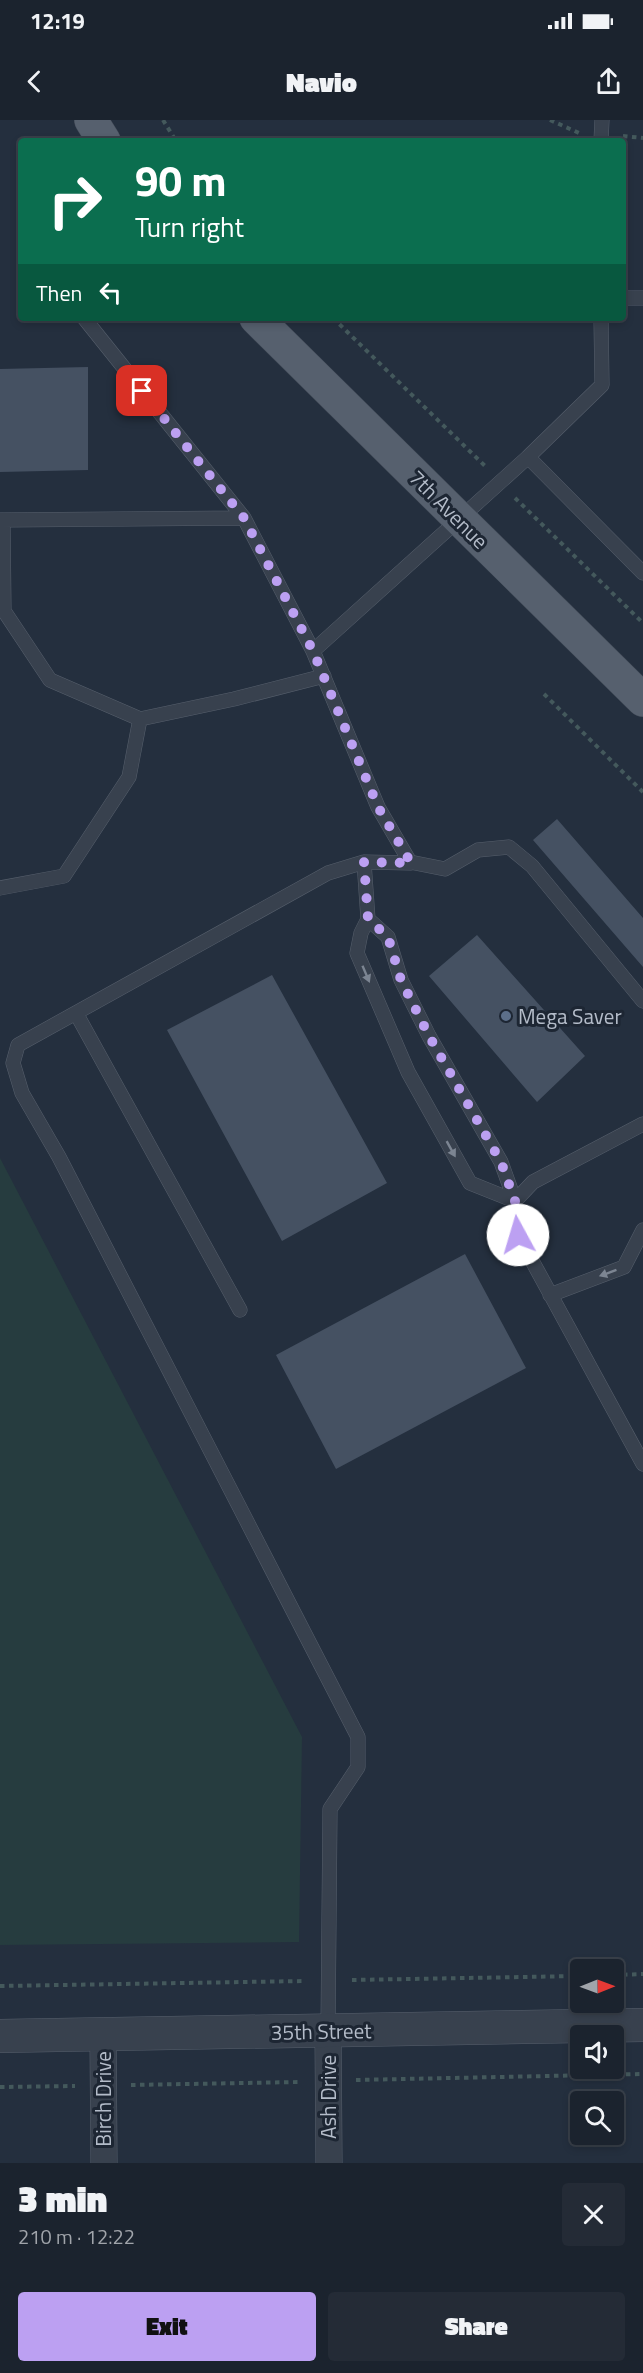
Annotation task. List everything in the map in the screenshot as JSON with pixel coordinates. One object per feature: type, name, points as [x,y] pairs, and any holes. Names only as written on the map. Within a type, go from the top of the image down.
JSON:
[{"type":"main road","points":[[91,120],[102,138]]},
{"type":"main road","name":"7th Avenue","points":[[259,321],[643,700]]},
{"type":"street","name":"35th Street","points":[[0,2036],[643,2025]]},
{"type":"street","name":"Ash Drive","points":[[328,2030],[329,2163]]},
{"type":"street","name":"Birch Drive","points":[[103,2035],[104,2163]]},
{"type":"lane","points":[[601,138],[602,120]]},
{"type":"lane","points":[[626,298],[643,298]]},
{"type":"lane","points":[[86,321],[244,518],[313,651],[378,807],[411,863]]},
{"type":"lane","points":[[313,651],[528,457],[602,385],[601,321]]},
{"type":"lane","points":[[528,457],[643,573]]},
{"type":"lane","points":[[244,518],[1,520],[4,611],[50,681],[140,719],[234,699],[324,676]]},
{"type":"lane","points":[[0,888],[64,876],[129,777],[140,719]]},
{"type":"lane","points":[[328,2030],[330,1809],[358,1767],[358,1737],[59,1157],[22,1094],[13,1063],[18,1045],[328,873],[364,862],[411,863],[445,869],[478,850],[509,847],[532,866],[643,1001]]},
{"type":"lane","points":[[364,862],[368,919],[361,933],[357,953],[408,1072],[470,1183],[515,1201]]},
{"type":"lane","points":[[368,919],[388,937],[401,980],[429,1036],[501,1162],[515,1201],[518,1235],[643,1464]]},
{"type":"lane","points":[[76,1013],[240,1310]]},
{"type":"lane","points":[[515,1201],[533,1182],[643,1124]]},
{"type":"lane","points":[[550,1295],[624,1267],[643,1230]]},
{"type":"path","points":[[163,120],[174,138]]},
{"type":"path","points":[[543,694],[643,792]]},
{"type":"path","points":[[624,1975],[643,1974]]},
{"type":"path","points":[[0,1986],[570,1976]]},
{"type":"green space","points":[[0,1158],[302,1737],[299,1942],[0,1945]]},
{"type":"building","points":[[88,367],[88,470],[0,472],[0,369]]},
{"type":"building","points":[[557,819],[643,918],[643,967],[533,840]]},
{"type":"building","name":"Mega Saver","points":[[477,935],[585,1056],[537,1102],[429,976]]},
{"type":"building","points":[[272,975],[387,1183],[282,1241],[167,1030]]},
{"type":"building","points":[[465,1254],[526,1368],[336,1469],[276,1355]]},
{"type":"place","name":"Mega Saver","points":[[506,1016]]},
{"type":"route","points":[[142,391],[244,518],[313,651],[378,807],[411,863],[364,862],[368,919],[388,937],[401,980],[429,1036],[501,1162],[515,1201],[518,1235]]}]
